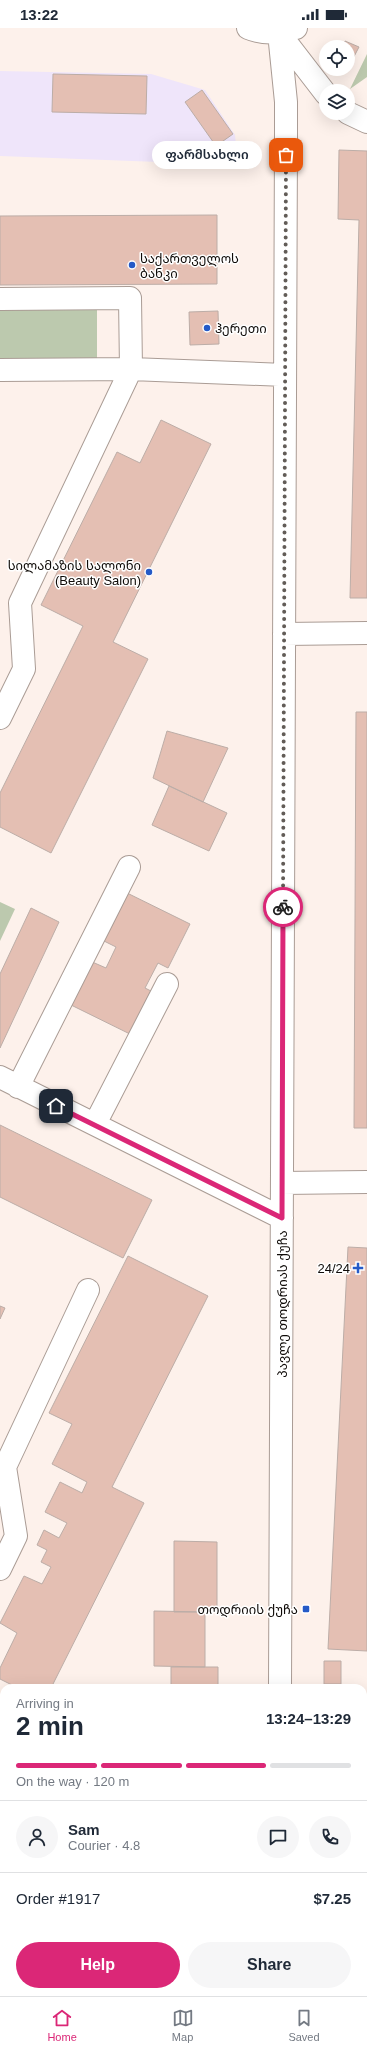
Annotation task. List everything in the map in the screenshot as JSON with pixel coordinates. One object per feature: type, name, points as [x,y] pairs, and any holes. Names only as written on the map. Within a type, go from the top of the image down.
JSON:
[{"type":"street","points":[[248,28],[259,32],[287,31],[320,84]]},
{"type":"street","name":"პავლე თოდრიას ქუჩა","points":[[280,1684],[287,31]]},
{"type":"street","points":[[355,116],[367,122]]},
{"type":"street","points":[[0,299],[130,298],[131,369],[20,603],[24,669],[0,718]]},
{"type":"street","points":[[0,370],[131,369],[285,375]]},
{"type":"street","points":[[284,634],[367,633]]},
{"type":"street","points":[[129,867],[9,1082],[282,1218]]},
{"type":"street","points":[[95,1124],[167,984]]},
{"type":"street","points":[[282,1183],[367,1182]]},
{"type":"street","points":[[0,1569],[16,1536],[5,1466],[88,1290]]},
{"type":"shaded area","points":[[0,71],[151,74],[205,90],[235,135],[238,165],[0,156]]},
{"type":"green space","points":[[367,54],[367,77],[355,85],[355,84],[352,84]]},
{"type":"green space","points":[[97,300],[97,361],[0,362],[0,301]]},
{"type":"green space","points":[[0,902],[15,909],[0,941]]},
{"type":"building","points":[[355,45],[359,47],[355,55]]},
{"type":"building","points":[[53,74],[147,76],[146,114],[52,112]]},
{"type":"building","points":[[202,90],[233,134],[216,146],[185,102]]},
{"type":"building","points":[[339,150],[367,151],[367,598],[350,598],[359,220],[338,219]]},
{"type":"building","points":[[217,215],[217,284],[0,285],[0,216]]},
{"type":"building","points":[[218,311],[219,344],[190,345],[189,312]]},
{"type":"building","points":[[161,420],[211,444],[113,642],[148,659],[51,853],[0,827],[0,793],[83,626],[41,605],[117,452],[140,463]]},
{"type":"building","points":[[356,712],[367,712],[367,1128],[354,1128]]},
{"type":"building","points":[[167,731],[228,748],[203,802],[153,778]]},
{"type":"building","points":[[169,786],[227,813],[209,851],[152,825]]},
{"type":"building","points":[[123,891],[190,924],[168,968],[158,963],[145,988],[155,993],[134,1036],[69,1004],[90,961],[106,968],[116,947],[100,939]]},
{"type":"building","points":[[31,908],[59,922],[0,1048],[0,974]]},
{"type":"building","points":[[0,1125],[152,1200],[123,1258],[0,1197]]},
{"type":"building","points":[[348,1247],[367,1248],[367,1651],[328,1649]]},
{"type":"building","points":[[128,1256],[208,1296],[112,1487],[144,1503],[53,1684],[10,1684],[0,1679],[0,1668],[17,1633],[0,1623],[24,1576],[42,1584],[51,1567],[41,1562],[47,1550],[37,1545],[44,1530],[59,1538],[67,1523],[45,1512],[60,1482],[82,1493],[87,1482],[52,1464],[72,1424],[49,1413]]},
{"type":"building","points":[[0,1306],[5,1308],[0,1319]]},
{"type":"building","points":[[174,1541],[217,1542],[217,1612],[174,1612]]},
{"type":"building","points":[[154,1611],[205,1612],[205,1667],[154,1666]]},
{"type":"building","points":[[324,1661],[341,1661],[341,1684],[324,1684]]},
{"type":"building","points":[[171,1667],[218,1667],[218,1684],[171,1684]]},
{"type":"way so far","points":[[283,907],[286,155]]},
{"type":"place","name":"ფარმსახლი","points":[[286,155]]},
{"type":"place","name":"საქართველოს ბანკი","points":[[132,265]]},
{"type":"place","name":"ჰერეთი","points":[[207,328]]},
{"type":"place","name":"სილამაზის სალონი (Beauty Salon)","points":[[149,572]]},
{"type":"place","name":"24/24","points":[[358,1268]]},
{"type":"place","name":"თოდრიის ქუჩა","points":[[306,1609]]},
{"type":"route","points":[[56,1106],[282,1218],[283,907]]}]
